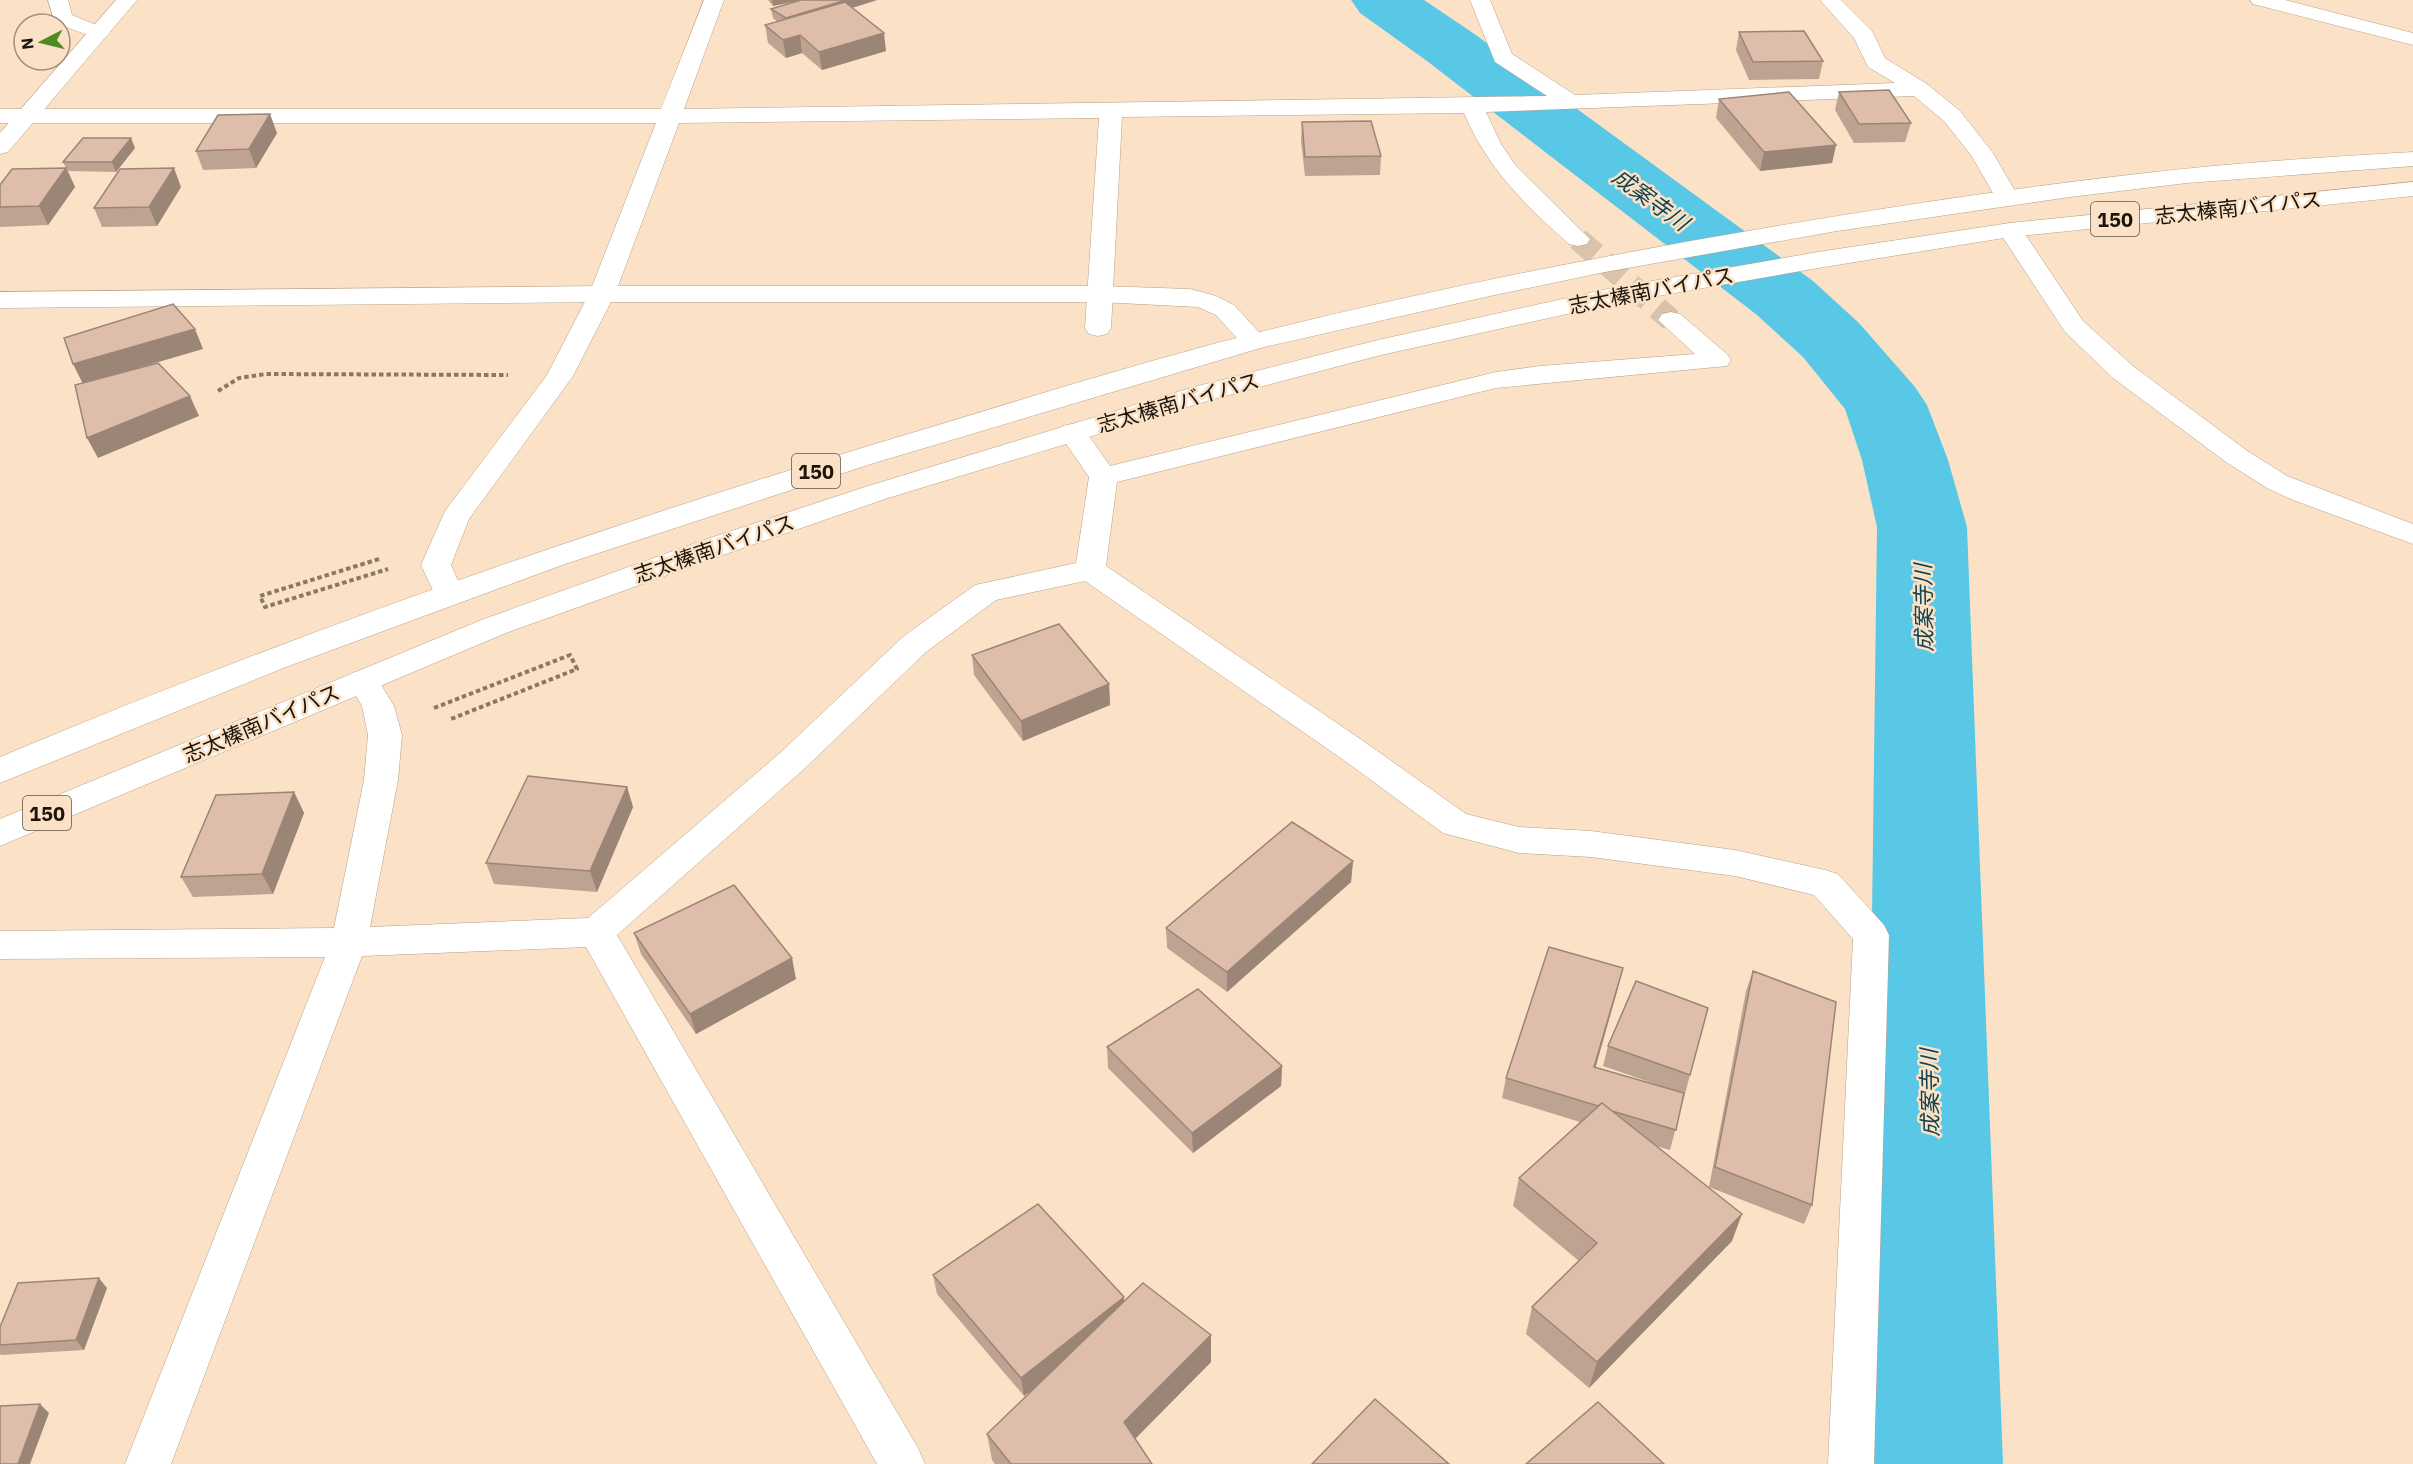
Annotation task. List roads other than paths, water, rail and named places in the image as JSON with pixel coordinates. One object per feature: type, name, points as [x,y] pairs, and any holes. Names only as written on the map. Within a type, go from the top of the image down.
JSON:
[{"type":"main road","points":[[58,0],[62,19],[99,33]]},
{"type":"main road","points":[[0,147],[127,0]]},
{"type":"main road","points":[[449,594],[436,565],[455,518],[560,376],[602,294],[714,0]]},
{"type":"main road","points":[[1480,0],[1503,57],[1570,102]]},
{"type":"main road","points":[[1830,0],[1864,36],[1876,63],[1919,89],[1952,116],[1981,153],[2007,198]]},
{"type":"main road","points":[[2260,0],[2413,39]]},
{"type":"main road","points":[[0,116],[671,116],[1472,106],[1919,89]]},
{"type":"main road","points":[[1472,106],[1488,143],[1510,175],[1536,202],[1578,239]]},
{"type":"main road","points":[[1098,328],[1111,111]]},
{"type":"main road","name":"志太榛南バイパス","points":[[0,771],[99,728],[449,594],[661,521],[866,455],[1254,341],[1568,272],[1776,234],[2007,198],[2186,177],[2413,159]]},
{"type":"main road","name":"志太榛南バイパス","points":[[0,832],[495,626],[712,548],[878,492],[1204,393],[1378,348],[1612,296],[1818,260],[2010,230],[2413,189]]},
{"type":"main road","points":[[2010,230],[2074,326],[2123,372],[2236,456],[2277,482],[2303,494],[2413,534]]},
{"type":"main road","points":[[0,300],[602,294],[1100,294],[1190,297],[1207,301],[1225,310],[1254,341]]},
{"type":"main road","points":[[1103,477],[1497,380],[1540,374],[1718,360],[1671,320]]},
{"type":"main road","points":[[1072,432],[1103,477],[1090,570]]},
{"type":"main road","points":[[0,945],[349,942],[596,932],[792,761],[915,644],[986,592],[1090,570],[1357,753],[1455,824],[1519,840],[1591,844],[1734,863],[1825,884],[1871,935],[1851,1464]]},
{"type":"main road","points":[[148,1464],[349,942],[381,780],[385,735],[378,706],[363,681]]},
{"type":"main road","points":[[596,932],[902,1464]]},
{"type":"waterway","name":"成案寺川","points":[[1382,0],[1450,47],[1785,298],[1831,340],[1885,405],[1905,460],[1922,527],[1934,1464]]},
{"type":"tunnel","points":[[1578,239],[1671,320]]}]
